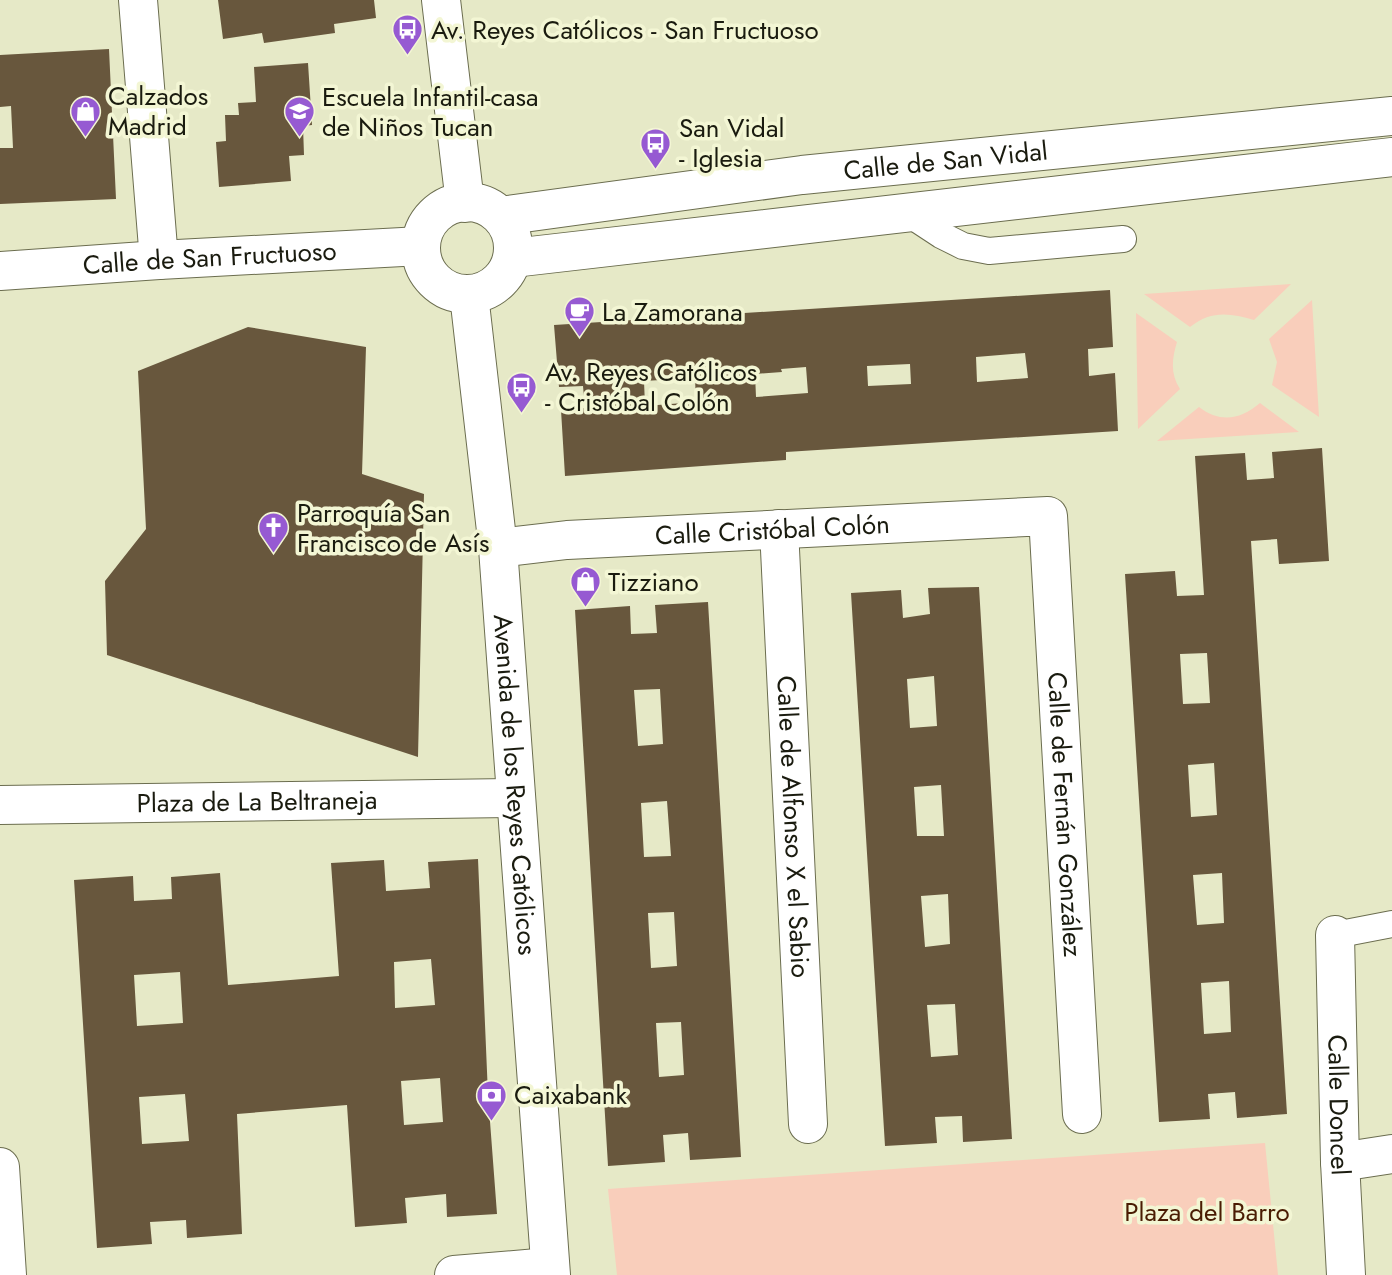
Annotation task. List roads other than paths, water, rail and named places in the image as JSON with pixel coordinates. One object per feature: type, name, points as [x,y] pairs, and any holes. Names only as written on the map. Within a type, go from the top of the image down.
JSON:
[{"type":"street","points":[[138,0],[159,260]]},
{"type":"street","points":[[441,0],[465,203]]},
{"type":"street","name":"Calle de San Vidal","points":[[501,216],[802,175],[1392,116]]},
{"type":"street","name":"Calle de San Vidal","points":[[513,258],[1392,157]]},
{"type":"street","points":[[458,202],[474,202],[501,216],[509,228],[513,258],[497,284],[469,295],[454,293],[440,286],[423,262],[421,246],[424,231],[432,218],[444,208],[458,202]]},
{"type":"street","name":"Calle de San Fructuoso","points":[[0,271],[421,246]]},
{"type":"street","name":"Avenida de los Reyes Católicos","points":[[469,295],[498,548],[550,1271]]},
{"type":"street","name":"Calle Cristóbal Colón","points":[[498,548],[568,540],[1048,516]]},
{"type":"street","name":"Calle de Fernán González","points":[[1048,516],[1083,1114]]},
{"type":"street","name":"Calle de Alfonso X el Sabio","points":[[779,530],[808,1124]]},
{"type":"street","name":"Plaza de La Beltraneja","points":[[0,805],[516,799]]},
{"type":"street","name":"Calle Doncel","points":[[1335,935],[1340,1162],[1346,1275]]},
{"type":"street","points":[[1340,1162],[1392,1154]]},
{"type":"street","points":[[0,1167],[7,1275]]},
{"type":"street","points":[[454,1275],[550,1271]]},
{"type":"lane","points":[[906,212],[941,236],[963,246],[989,251],[1123,239]]},
{"type":"lane","points":[[1335,935],[1392,924]]},
{"type":"place","name":"Av. Reyes Católicos - San Fructuoso","points":[[408,57]]},
{"type":"place","name":"Calzados Madrid","points":[[85,138]]},
{"type":"place","name":"Escuela Infantil-casa de Niños Tucan","points":[[299,139]]},
{"type":"place","name":"San Vidal - Iglesia","points":[[656,170]]},
{"type":"place","name":"La Zamorana","points":[[579,339]]},
{"type":"place","name":"Av. Reyes Católicos - Cristóbal Colón","points":[[522,414]]},
{"type":"place","name":"Parroquía San Francisco de Asís","points":[[274,555]]},
{"type":"place","name":"Tizziano","points":[[585,609]]},
{"type":"place","name":"Caixabank","points":[[491,1122]]},
{"type":"park label","name":"Plaza del Barro","points":[[1207,1212]]}]
